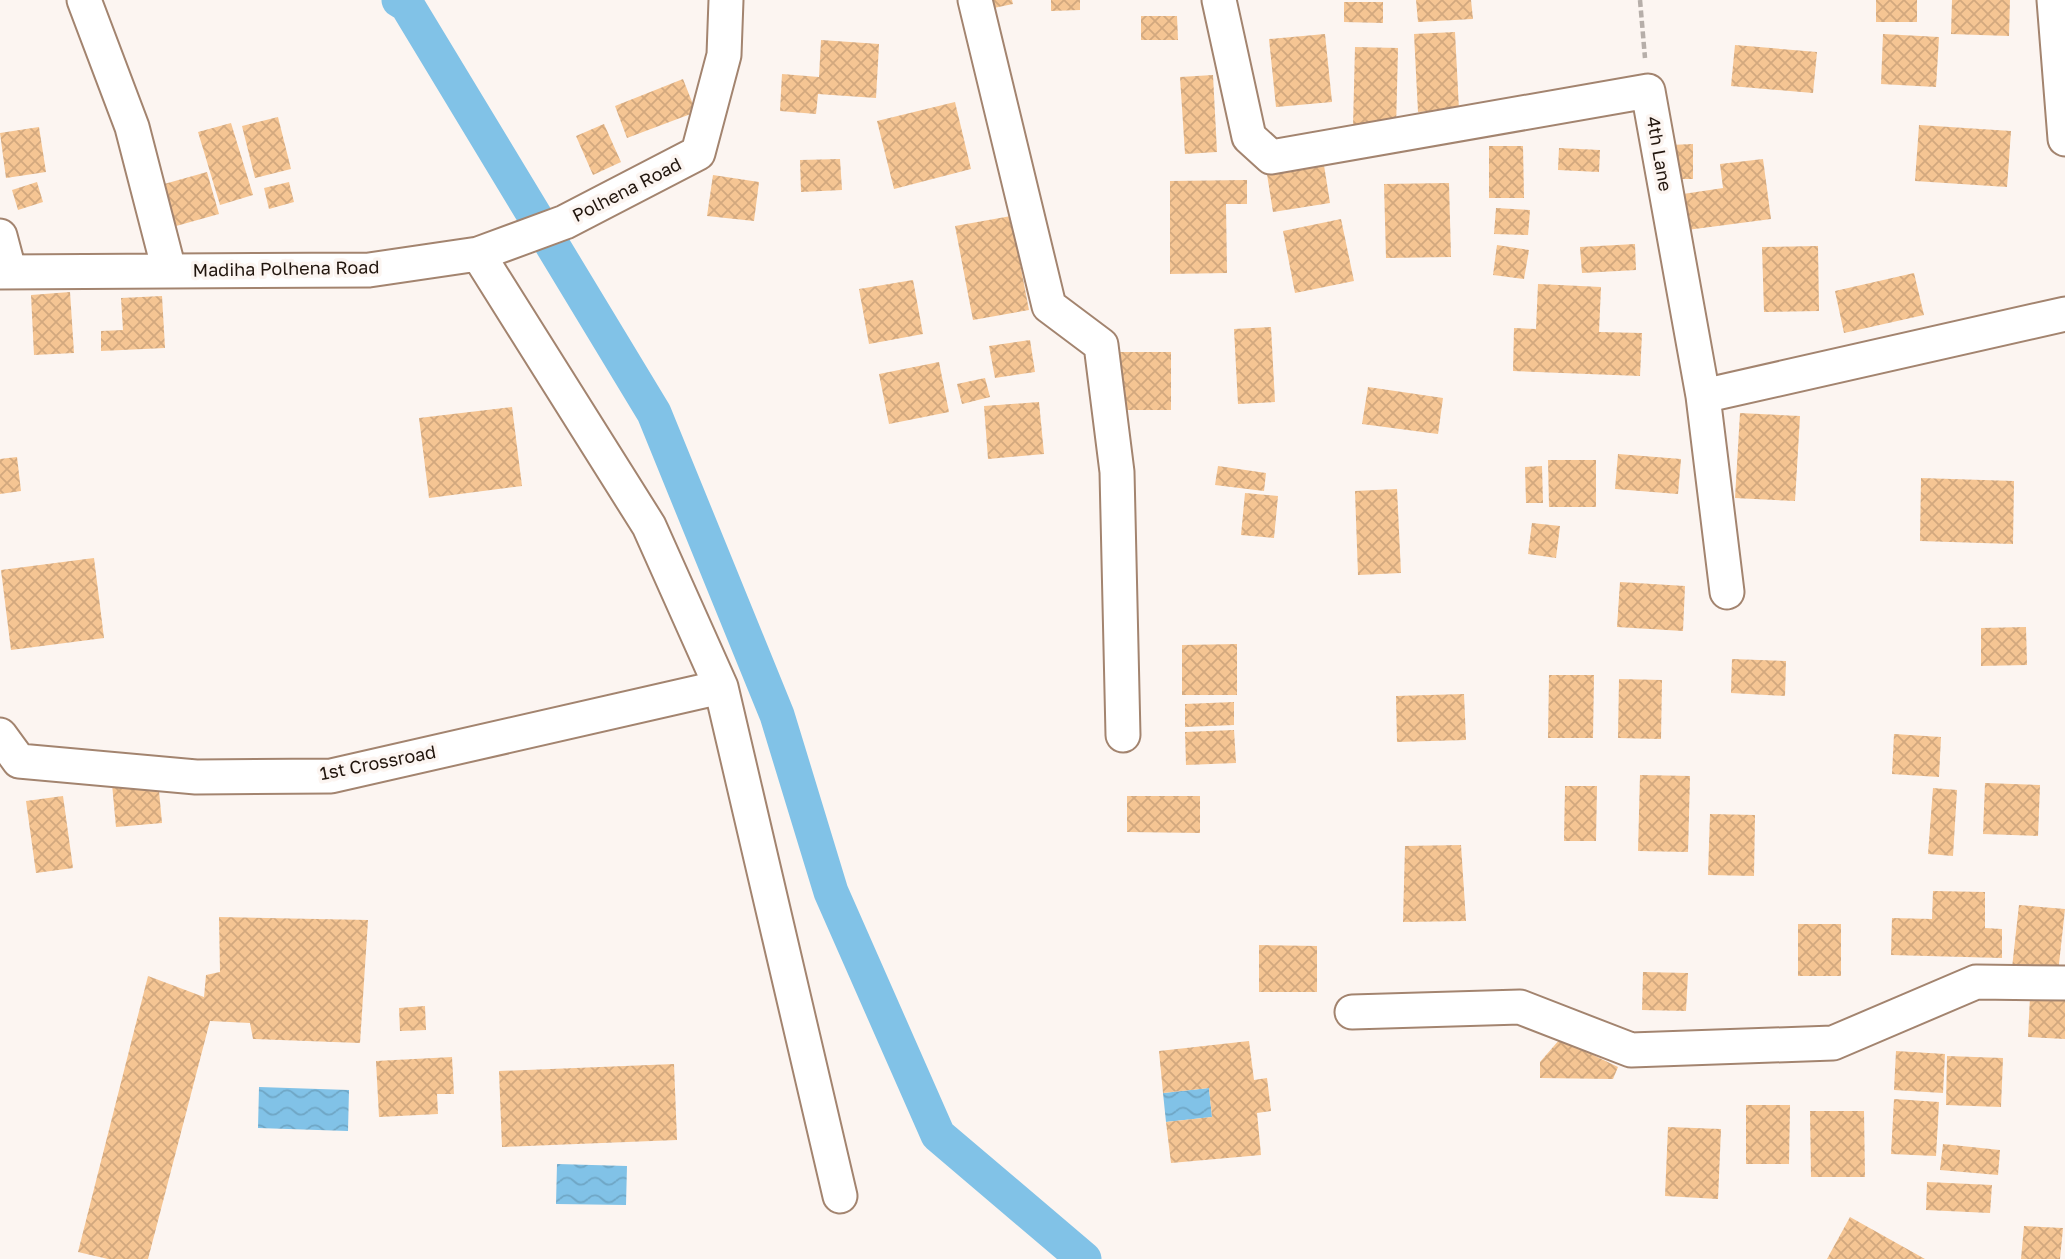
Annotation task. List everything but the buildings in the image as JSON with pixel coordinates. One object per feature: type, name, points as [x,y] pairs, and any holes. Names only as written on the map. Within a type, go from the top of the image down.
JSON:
[{"type":"street","points":[[84,0],[132,127],[169,270]]},
{"type":"street","name":"Polhena Road","points":[[565,222],[698,153],[724,55],[726,0]]},
{"type":"street","points":[[975,0],[1049,306],[1101,345],[1117,472],[1123,735]]},
{"type":"street","name":"4th Lane","points":[[1220,0],[1221,17],[1249,138],[1271,157],[1648,91],[1703,396],[1727,592]]},
{"type":"street","points":[[2054,0],[2065,139]]},
{"type":"street","name":"Madiha Polhena Road","points":[[5,271],[369,270],[493,248],[565,222]]},
{"type":"street","points":[[0,236],[5,271]]},
{"type":"street","points":[[493,248],[649,526],[721,687],[841,1196]]},
{"type":"street","points":[[1703,396],[2065,314]]},
{"type":"street","name":"1st Crossroad","points":[[0,736],[19,761],[196,777],[331,776],[721,687]]},
{"type":"street","points":[[1352,1012],[1520,1007],[1631,1050],[1833,1043],[1976,982],[2065,983]]},
{"type":"path","points":[[1640,0],[1648,91]]},
{"type":"water","points":[[259,1087],[349,1090],[348,1131],[258,1128]]},
{"type":"water","points":[[1209,1088],[1212,1117],[1166,1122],[1163,1093]]},
{"type":"water","points":[[557,1164],[627,1166],[626,1205],[556,1204]]},
{"type":"waterway","points":[[399,0],[407,5],[654,413],[777,715],[831,892],[938,1135],[1084,1259]]}]
